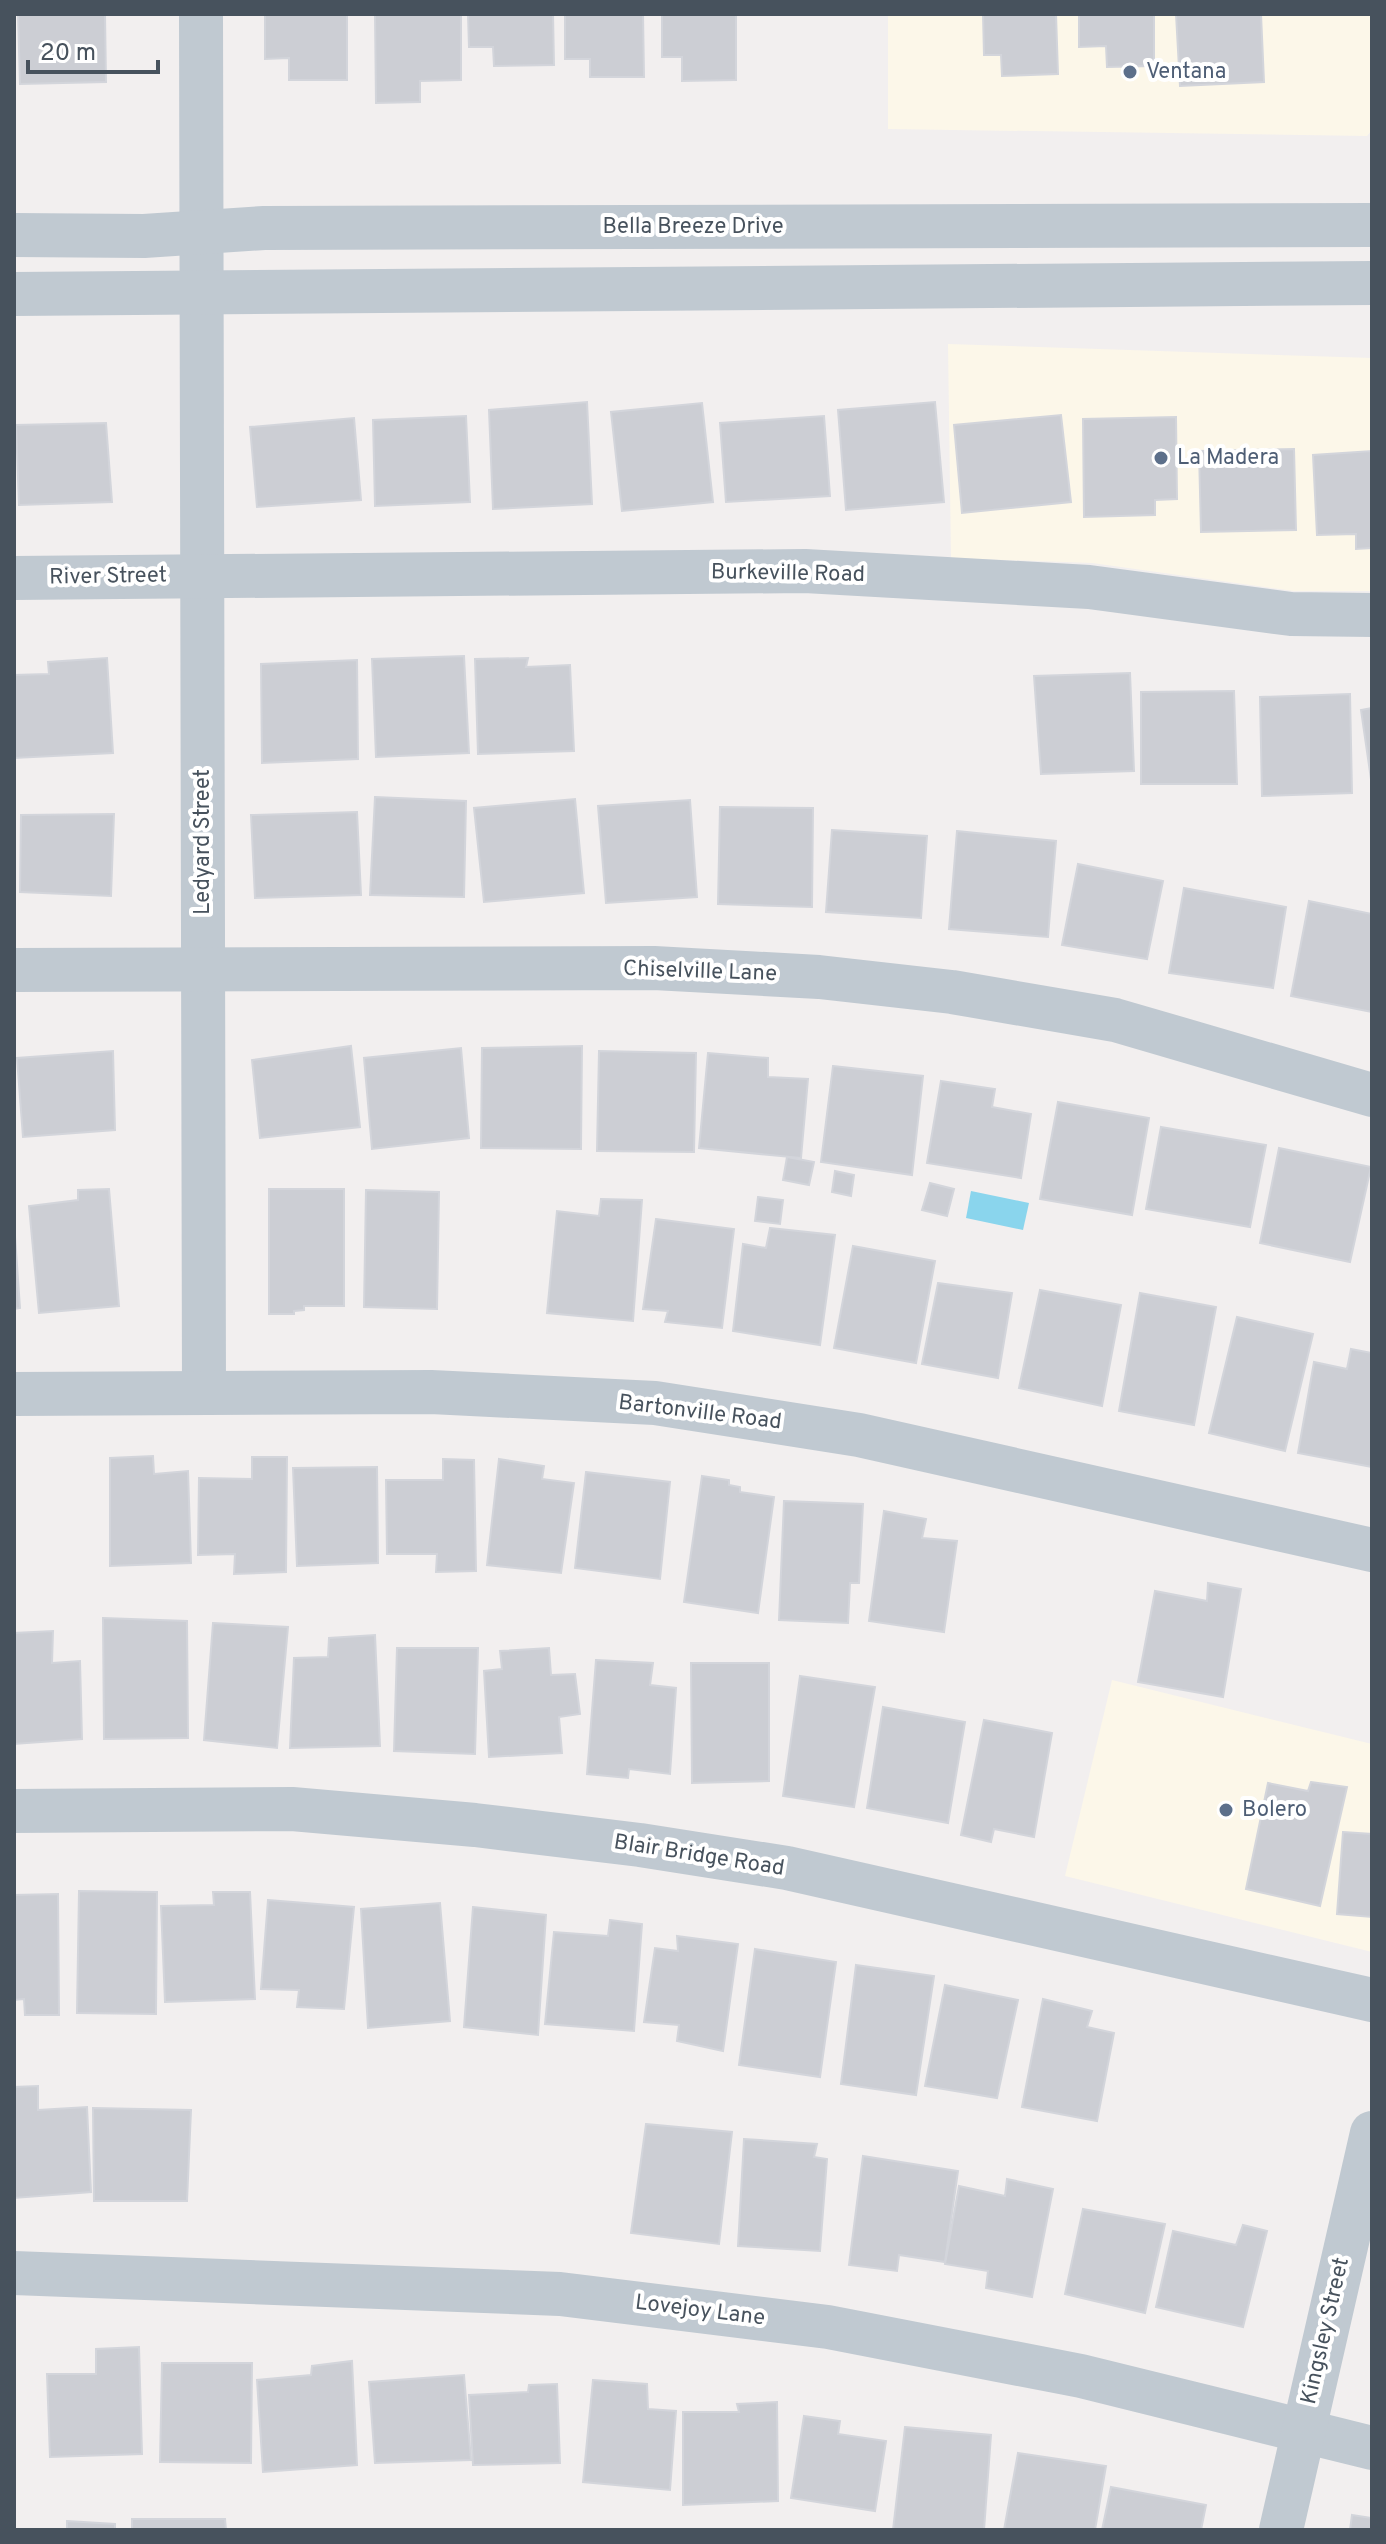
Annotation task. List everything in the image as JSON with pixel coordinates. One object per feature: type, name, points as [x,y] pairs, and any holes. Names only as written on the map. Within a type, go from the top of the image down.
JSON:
[{"type":"street","name":"Ledyard Street","points":[[201,14],[204,230],[201,290],[204,1393]]},
{"type":"street","name":"Bella Breeze Drive","points":[[14,235],[144,236],[204,230],[1372,225]]},
{"type":"street","points":[[14,294],[201,290],[1372,283]]},
{"type":"street","name":"Burkeville Road","points":[[202,576],[805,571],[1089,587],[1291,614],[1372,615]]},
{"type":"street","name":"River Street","points":[[14,578],[202,576]]},
{"type":"street","name":"Chiselville Lane","points":[[14,970],[654,968],[819,977],[952,992],[1115,1020],[1372,1095]]},
{"type":"street","name":"Bartonville Road","points":[[14,1394],[431,1392],[655,1403],[859,1435],[1372,1550]]},
{"type":"street","name":"Blair Bridge Road","points":[[14,1811],[292,1809],[475,1825],[640,1845],[787,1868],[1372,2000]]},
{"type":"street","name":"Kingsley Street","points":[[1281,2530],[1372,2133]]},
{"type":"street","name":"Lovejoy Lane","points":[[14,2273],[560,2294],[828,2327],[1081,2376],[1372,2448]]},
{"type":"shaded area","name":"Ventana","points":[[888,14],[1372,14],[1372,130],[1367,136],[888,129]]},
{"type":"shaded area","name":"La Madera","points":[[948,344],[1372,358],[1372,591],[1294,591],[1092,563],[951,558]]},
{"type":"shaded area","name":"Bolero","points":[[1112,1680],[1372,1744],[1372,1952],[1065,1876]]},
{"type":"water","points":[[971,1191],[1029,1203],[1023,1230],[966,1218]]},
{"type":"building","points":[[18,14],[105,14],[106,82],[20,84]]},
{"type":"building","points":[[265,14],[347,14],[347,80],[289,80],[289,58],[265,59]]},
{"type":"building","points":[[375,14],[461,14],[461,80],[420,81],[420,102],[376,103]]},
{"type":"building","points":[[468,14],[553,14],[554,65],[494,66],[493,47],[469,47]]},
{"type":"building","points":[[565,14],[643,14],[644,77],[590,77],[590,59],[565,59]]},
{"type":"building","points":[[662,14],[736,14],[736,80],[682,81],[682,57],[662,57]]},
{"type":"building","points":[[983,14],[1056,14],[1058,74],[1002,76],[1001,55],[984,55]]},
{"type":"building","points":[[1079,14],[1154,14],[1154,66],[1107,67],[1106,46],[1079,47]]},
{"type":"building","points":[[1176,14],[1261,14],[1264,82],[1180,86]]},
{"type":"building","points":[[587,402],[592,504],[493,509],[489,410]]},
{"type":"building","points":[[935,402],[944,502],[846,510],[838,410]]},
{"type":"building","points":[[702,403],[713,502],[622,511],[611,412]]},
{"type":"building","points":[[1061,415],[1071,502],[962,513],[954,425]]},
{"type":"building","points":[[466,416],[470,502],[375,506],[373,420]]},
{"type":"building","points":[[824,416],[830,496],[726,502],[720,423]]},
{"type":"building","points":[[1176,417],[1177,499],[1155,500],[1155,515],[1084,517],[1083,419]]},
{"type":"building","points":[[354,418],[361,500],[257,507],[250,427]]},
{"type":"building","points":[[106,423],[112,502],[19,505],[16,425]]},
{"type":"building","points":[[1294,449],[1296,530],[1201,532],[1199,451]]},
{"type":"building","points":[[1372,451],[1372,548],[1356,549],[1356,534],[1317,535],[1313,455]]},
{"type":"building","points":[[464,656],[469,753],[376,757],[372,659]]},
{"type":"building","points":[[107,658],[113,753],[14,758],[14,675],[49,674],[48,662]]},
{"type":"building","points":[[528,658],[526,667],[570,665],[574,751],[478,754],[475,659]]},
{"type":"building","points":[[357,660],[358,759],[262,763],[261,664]]},
{"type":"building","points":[[1130,673],[1134,771],[1041,774],[1034,676]]},
{"type":"building","points":[[1234,691],[1237,784],[1141,784],[1141,692]]},
{"type":"building","points":[[1350,694],[1352,793],[1262,796],[1260,697]]},
{"type":"building","points":[[1372,708],[1372,786],[1361,710]]},
{"type":"building","points":[[375,797],[466,801],[464,897],[370,895]]},
{"type":"building","points":[[575,799],[584,893],[484,902],[474,808]]},
{"type":"building","points":[[690,800],[697,897],[606,903],[598,806]]},
{"type":"building","points":[[720,807],[813,808],[812,907],[718,904]]},
{"type":"building","points":[[357,812],[361,895],[255,898],[251,815]]},
{"type":"building","points":[[114,814],[111,896],[20,892],[21,815]]},
{"type":"building","points":[[832,830],[927,836],[921,918],[826,912]]},
{"type":"building","points":[[957,831],[1056,841],[1048,937],[949,929]]},
{"type":"building","points":[[1078,864],[1163,881],[1147,959],[1062,945]]},
{"type":"building","points":[[1184,888],[1286,907],[1273,988],[1169,973]]},
{"type":"building","points":[[1309,901],[1372,914],[1372,1012],[1291,996]]},
{"type":"building","points":[[351,1046],[360,1127],[260,1138],[252,1060]]},
{"type":"building","points":[[582,1046],[581,1149],[481,1148],[482,1048]]},
{"type":"building","points":[[461,1048],[469,1138],[372,1149],[364,1058]]},
{"type":"building","points":[[113,1051],[115,1130],[23,1137],[17,1058]]},
{"type":"building","points":[[599,1051],[696,1053],[694,1152],[597,1151]]},
{"type":"building","points":[[708,1053],[768,1058],[768,1077],[808,1079],[801,1158],[699,1148]]},
{"type":"building","points":[[833,1066],[923,1076],[912,1175],[821,1162]]},
{"type":"building","points":[[941,1081],[995,1089],[992,1107],[1031,1114],[1021,1178],[927,1163]]},
{"type":"building","points":[[1058,1102],[1149,1118],[1132,1215],[1040,1199]]},
{"type":"building","points":[[1161,1127],[1266,1145],[1250,1227],[1146,1209]]},
{"type":"building","points":[[1279,1148],[1371,1167],[1350,1262],[1260,1243]]},
{"type":"building","points":[[787,1157],[814,1162],[809,1185],[783,1180]]},
{"type":"building","points":[[835,1171],[854,1175],[851,1196],[832,1192]]},
{"type":"building","points":[[930,1183],[954,1189],[947,1216],[922,1210]]},
{"type":"building","points":[[109,1189],[119,1306],[39,1313],[29,1206],[78,1200],[78,1190]]},
{"type":"building","points":[[269,1189],[344,1189],[344,1306],[304,1306],[304,1310],[294,1311],[294,1314],[269,1314]]},
{"type":"building","points":[[366,1190],[439,1192],[437,1309],[364,1307]]},
{"type":"building","points":[[758,1197],[783,1200],[780,1224],[755,1221]]},
{"type":"building","points":[[601,1199],[642,1200],[633,1321],[547,1313],[557,1211],[599,1216]]},
{"type":"building","points":[[656,1219],[734,1229],[722,1328],[665,1322],[668,1311],[643,1309]]},
{"type":"building","points":[[14,1222],[20,1308],[14,1309]]},
{"type":"building","points":[[770,1228],[835,1235],[820,1345],[733,1331],[743,1244],[766,1248]]},
{"type":"building","points":[[853,1246],[935,1261],[916,1363],[834,1348]]},
{"type":"building","points":[[938,1283],[1012,1293],[998,1378],[922,1364]]},
{"type":"building","points":[[1040,1290],[1121,1305],[1102,1406],[1019,1388]]},
{"type":"building","points":[[1140,1293],[1216,1307],[1194,1425],[1119,1411]]},
{"type":"building","points":[[1237,1317],[1313,1334],[1285,1451],[1209,1433]]},
{"type":"building","points":[[1351,1349],[1372,1353],[1372,1467],[1298,1453],[1314,1362],[1347,1369]]},
{"type":"building","points":[[153,1456],[154,1474],[188,1471],[191,1563],[110,1566],[110,1458]]},
{"type":"building","points":[[252,1457],[287,1457],[286,1572],[234,1574],[235,1554],[198,1555],[199,1478],[252,1479]]},
{"type":"building","points":[[443,1459],[474,1460],[476,1571],[436,1572],[437,1554],[387,1554],[386,1480],[443,1480]]},
{"type":"building","points":[[499,1459],[544,1466],[542,1479],[574,1483],[561,1573],[487,1565]]},
{"type":"building","points":[[377,1467],[378,1563],[297,1566],[293,1468]]},
{"type":"building","points":[[586,1472],[670,1482],[660,1579],[575,1568]]},
{"type":"building","points":[[702,1476],[729,1480],[729,1485],[740,1487],[740,1492],[774,1497],[758,1613],[684,1602]]},
{"type":"building","points":[[784,1501],[863,1504],[859,1583],[850,1583],[848,1623],[779,1620]]},
{"type":"building","points":[[884,1511],[926,1519],[922,1538],[957,1541],[944,1632],[869,1621]]},
{"type":"building","points":[[1208,1583],[1241,1589],[1223,1697],[1138,1682],[1155,1591],[1207,1601]]},
{"type":"building","points":[[103,1618],[187,1621],[188,1738],[104,1739]]},
{"type":"building","points":[[213,1623],[288,1627],[277,1748],[204,1740]]},
{"type":"building","points":[[53,1631],[52,1663],[80,1661],[82,1739],[14,1744],[14,1633]]},
{"type":"building","points":[[375,1635],[380,1746],[290,1748],[294,1658],[328,1657],[329,1638]]},
{"type":"building","points":[[397,1648],[478,1648],[475,1754],[394,1751]]},
{"type":"building","points":[[549,1648],[551,1675],[575,1674],[580,1714],[559,1717],[562,1753],[489,1757],[484,1671],[502,1669],[500,1651]]},
{"type":"building","points":[[596,1660],[653,1663],[650,1685],[676,1688],[670,1774],[629,1769],[628,1778],[587,1774]]},
{"type":"building","points":[[691,1663],[769,1663],[769,1781],[692,1783]]},
{"type":"building","points":[[800,1676],[875,1687],[854,1807],[783,1796]]},
{"type":"building","points":[[883,1707],[965,1722],[948,1823],[867,1808]]},
{"type":"building","points":[[984,1720],[1052,1733],[1034,1837],[994,1829],[991,1842],[961,1835]]},
{"type":"building","points":[[1311,1782],[1347,1787],[1320,1906],[1246,1889],[1268,1783],[1308,1791]]},
{"type":"building","points":[[1343,1832],[1372,1834],[1372,1917],[1337,1914]]},
{"type":"building","points":[[79,1891],[157,1892],[156,2014],[77,2013]]},
{"type":"building","points":[[213,1892],[250,1892],[255,1999],[165,2002],[161,1906],[214,1905]]},
{"type":"building","points":[[58,1894],[59,2015],[25,2015],[24,1999],[14,2000],[14,1895]]},
{"type":"building","points":[[268,1900],[354,1907],[344,2009],[297,2007],[299,1990],[261,1989]]},
{"type":"building","points":[[440,1903],[450,2021],[368,2028],[361,1909]]},
{"type":"building","points":[[473,1907],[546,1915],[538,2035],[464,2027]]},
{"type":"building","points":[[610,1920],[642,1924],[634,2031],[545,2024],[554,1932],[608,1936]]},
{"type":"building","points":[[677,1936],[738,1944],[723,2051],[677,2041],[679,2025],[644,2022],[655,1948],[678,1951]]},
{"type":"building","points":[[755,1949],[836,1962],[820,2077],[739,2065]]},
{"type":"building","points":[[856,1965],[934,1976],[916,2095],[841,2084]]},
{"type":"building","points":[[945,1985],[1018,2000],[997,2098],[925,2086]]},
{"type":"building","points":[[1043,1999],[1092,2011],[1087,2027],[1114,2033],[1097,2121],[1022,2107]]},
{"type":"building","points":[[38,2086],[38,2110],[87,2107],[91,2192],[14,2198],[14,2087]]},
{"type":"building","points":[[93,2108],[191,2110],[187,2201],[94,2201]]},
{"type":"building","points":[[646,2124],[732,2132],[719,2244],[631,2233]]},
{"type":"building","points":[[744,2139],[817,2144],[814,2157],[827,2159],[820,2251],[738,2246]]},
{"type":"building","points":[[863,2156],[958,2171],[945,2262],[899,2255],[897,2271],[849,2265]]},
{"type":"building","points":[[1007,2179],[1053,2189],[1032,2297],[986,2288],[988,2271],[945,2264],[959,2186],[1005,2196]]},
{"type":"building","points":[[1083,2209],[1165,2224],[1145,2313],[1065,2294]]},
{"type":"building","points":[[1243,2225],[1267,2231],[1243,2327],[1156,2307],[1173,2231],[1236,2245]]},
{"type":"building","points":[[139,2347],[142,2454],[50,2457],[47,2374],[96,2374],[96,2349]]},
{"type":"building","points":[[352,2361],[357,2465],[263,2472],[257,2380],[311,2375],[312,2366]]},
{"type":"building","points":[[162,2363],[252,2363],[251,2463],[160,2462]]},
{"type":"building","points":[[464,2375],[471,2460],[375,2463],[369,2382]]},
{"type":"building","points":[[593,2380],[647,2384],[648,2409],[676,2411],[670,2490],[583,2482]]},
{"type":"building","points":[[557,2384],[560,2463],[473,2465],[469,2395],[528,2392],[529,2385]]},
{"type":"building","points":[[777,2402],[778,2501],[683,2505],[683,2412],[739,2412],[737,2404]]},
{"type":"building","points":[[804,2416],[840,2421],[838,2434],[886,2441],[875,2511],[791,2498]]},
{"type":"building","points":[[905,2427],[991,2435],[984,2530],[893,2530]]},
{"type":"building","points":[[1018,2453],[1106,2466],[1095,2530],[1004,2530]]},
{"type":"building","points":[[1111,2487],[1206,2505],[1201,2530],[1102,2530]]},
{"type":"building","points":[[1352,2515],[1372,2518],[1372,2530],[1350,2530]]},
{"type":"building","points":[[132,2519],[225,2519],[226,2530],[132,2530]]},
{"type":"building","points":[[67,2521],[115,2524],[115,2530],[67,2530]]},
{"type":"place","name":"Ventana","points":[[1130,72]]},
{"type":"place","name":"La Madera","points":[[1161,458]]},
{"type":"place","name":"Bolero","points":[[1226,1810]]}]
